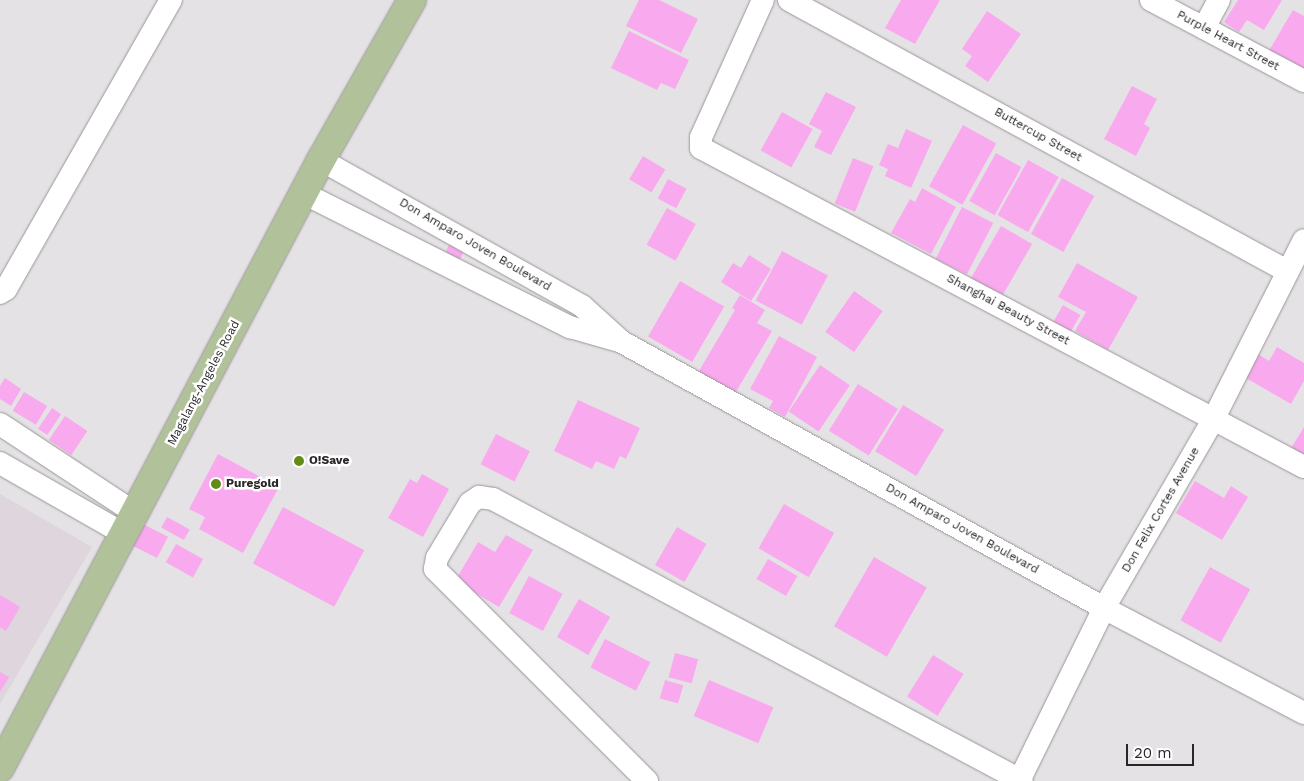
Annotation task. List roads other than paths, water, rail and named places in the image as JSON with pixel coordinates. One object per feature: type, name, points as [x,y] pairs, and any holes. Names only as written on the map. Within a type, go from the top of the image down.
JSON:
[{"type":"main road","name":"Magalang-Angeles Road","points":[[0,768],[303,193],[412,0]]},
{"type":"street","points":[[0,294],[6,289],[171,0]]},
{"type":"street","name":"Shanghai Beauty Street","points":[[763,0],[701,137],[701,148],[1304,467]]},
{"type":"street","name":"Buttercup Street","points":[[789,0],[1287,271]]},
{"type":"street","name":"Purple Heart Street","points":[[1151,0],[1304,81]]},
{"type":"street","points":[[1204,28],[1219,0]]},
{"type":"street","name":"Don Amparo Joven Boulevard","points":[[321,160],[446,227],[582,306],[622,342]]},
{"type":"street","name":"Don Amparo Joven Boulevard","points":[[303,193],[570,327],[622,342],[1104,608],[1304,712]]},
{"type":"street","points":[[384,234],[400,202]]},
{"type":"street","points":[[430,257],[446,227]]},
{"type":"street","name":"Don Felix Cortes Avenue","points":[[1020,781],[1104,608],[1214,418],[1304,240]]},
{"type":"street","points":[[501,293],[516,267]]},
{"type":"street","points":[[0,424],[130,524]]},
{"type":"street","points":[[0,463],[130,524]]},
{"type":"street","points":[[647,781],[435,569],[437,558],[470,503],[479,497],[493,499],[1020,781]]},
{"type":"place","name":"O!Save","points":[[299,461]]},
{"type":"place","name":"Puregold","points":[[216,484]]}]
